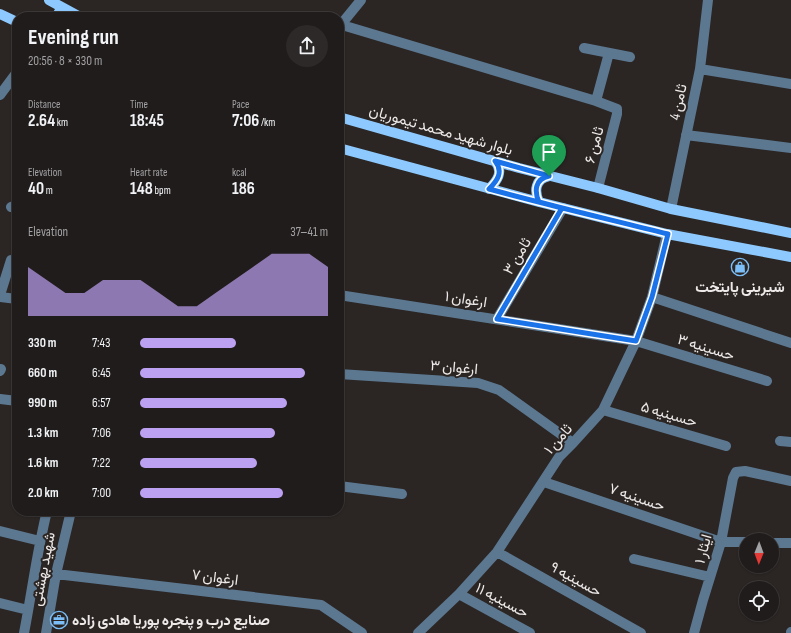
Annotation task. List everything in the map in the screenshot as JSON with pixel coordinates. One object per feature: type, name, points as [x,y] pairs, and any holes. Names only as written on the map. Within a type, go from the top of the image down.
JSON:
[{"type":"main road","points":[[49,0],[65,4],[74,12]]},
{"type":"main road","points":[[0,14],[12,20]]},
{"type":"main road","name":"بلوار شهید محمد تیموریان","points":[[344,118],[671,209],[791,233]]},
{"type":"main road","points":[[344,149],[489,189],[668,234],[791,257]]},
{"type":"main road","points":[[489,189],[498,179],[500,174],[498,165],[495,161]]},
{"type":"main road","points":[[539,202],[536,195],[536,187],[541,179],[549,176]]},
{"type":"street","name":"ثامن 4","points":[[671,209],[700,70],[708,0]]},
{"type":"street","points":[[344,21],[359,1]]},
{"type":"street","points":[[344,27],[596,101],[609,53]]},
{"type":"street","points":[[584,48],[630,57]]},
{"type":"street","points":[[700,70],[791,84]]},
{"type":"street","points":[[0,95],[12,79]]},
{"type":"street","name":"ثامن ۶","points":[[596,101],[617,110],[598,188]]},
{"type":"street","points":[[686,135],[791,148]]},
{"type":"street","name":"ثامن ۳","points":[[497,319],[562,208]]},
{"type":"street","name":"ثامن ۱","points":[[418,633],[459,594],[497,552],[559,457],[573,444],[602,410],[636,341],[652,297],[668,234]]},
{"type":"street","points":[[11,260],[0,296],[12,298]]},
{"type":"street","name":"ارغوان ۱","points":[[344,295],[636,341]]},
{"type":"street","points":[[652,297],[791,343]]},
{"type":"street","name":"حسینیه ۳","points":[[636,341],[767,381]]},
{"type":"street","name":"ارغوان ۳","points":[[344,374],[478,383],[499,390],[573,444]]},
{"type":"street","points":[[0,399],[12,401]]},
{"type":"street","name":"حسینیه ۵","points":[[602,410],[726,446]]},
{"type":"street","points":[[780,441],[791,442]]},
{"type":"street","name":"ایثار ۱","points":[[694,633],[721,542],[733,478],[736,472],[745,471],[791,481]]},
{"type":"street","name":"حسینیه ۷","points":[[544,482],[721,542],[739,542]]},
{"type":"street","points":[[344,487],[402,494]]},
{"type":"street","name":"شهید بهشتی","points":[[24,633],[33,576],[46,516]]},
{"type":"street","name":"شهید بهشتی","points":[[46,633],[56,574],[70,516]]},
{"type":"street","points":[[0,531],[40,541]]},
{"type":"street","points":[[779,542],[791,543]]},
{"type":"street","name":"حسینیه ۹","points":[[497,552],[641,633]]},
{"type":"street","points":[[634,559],[710,577]]},
{"type":"street","name":"ارغوان ۷","points":[[56,574],[321,605],[362,633]]},
{"type":"street","name":"حسینیه ۱۱","points":[[459,594],[530,633]]},
{"type":"street","points":[[0,603],[28,610]]},
{"type":"place","name":"شیرینی پایتخت","points":[[740,267]]},
{"type":"place","name":"صنایع درب و پنجره پوریا هادی زاده","points":[[59,620]]},
{"type":"route","points":[[549,176],[495,161],[498,165],[500,174],[498,179],[489,189],[562,208],[668,234],[652,297],[636,341],[497,319],[562,208],[539,202],[536,195],[535,191],[538,183],[541,179],[549,176]]}]
